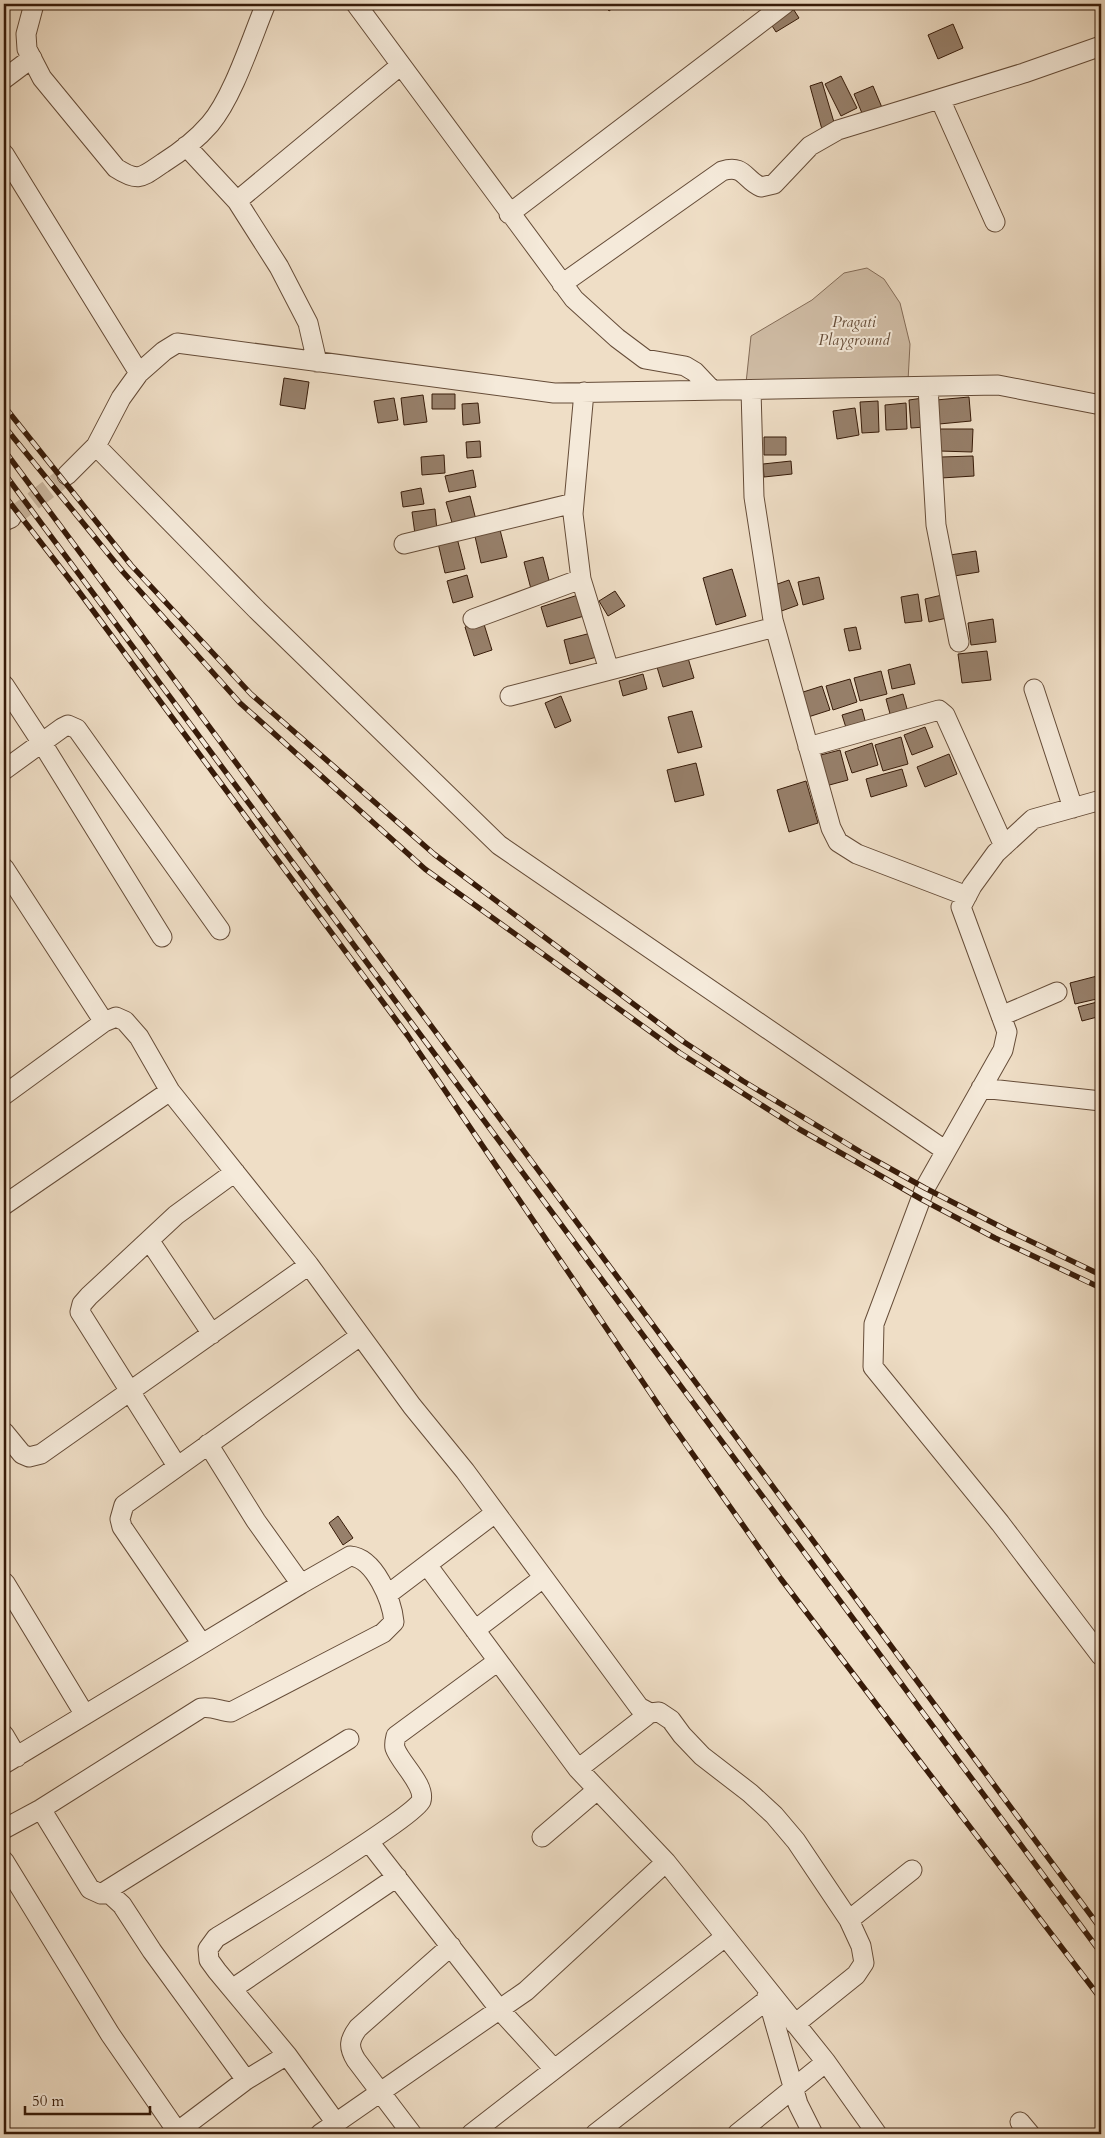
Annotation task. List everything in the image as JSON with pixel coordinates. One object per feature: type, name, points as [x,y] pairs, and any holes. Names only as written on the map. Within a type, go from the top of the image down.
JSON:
[{"type":"street","points":[[34,4],[26,34],[27,49],[42,78],[116,168],[128,177],[141,177],[175,155],[210,124],[231,90],[266,4]]},
{"type":"street","points":[[356,4],[509,214],[574,299],[617,338],[644,359],[685,366],[695,372],[712,390]]},
{"type":"street","points":[[509,214],[785,4]]},
{"type":"street","points":[[562,284],[722,172],[732,169],[738,170],[756,185],[762,187],[774,184],[810,146],[838,130],[940,99],[1101,46]]},
{"type":"street","points":[[4,80],[32,58]]},
{"type":"street","points":[[237,201],[401,65]]},
{"type":"street","points":[[940,99],[996,222]]},
{"type":"street","points":[[186,146],[237,201],[279,267],[308,323],[317,362]]},
{"type":"street","points":[[4,154],[139,373]]},
{"type":"street","points":[[67,475],[96,446],[121,398],[139,373],[164,351],[177,344],[554,393],[998,386],[1101,405]]},
{"type":"street","points":[[928,387],[936,525],[959,642]]},
{"type":"street","points":[[751,390],[754,497],[767,588],[775,628],[831,828],[838,842],[857,854],[967,896]]},
{"type":"street","points":[[584,392],[573,514],[581,579],[609,670]]},
{"type":"street","points":[[96,446],[257,610],[499,845],[946,1151]]},
{"type":"street","points":[[404,544],[574,503]]},
{"type":"street","points":[[473,619],[581,579]]},
{"type":"street","points":[[510,696],[775,628]]},
{"type":"street","points":[[4,685],[42,742],[162,937]]},
{"type":"street","points":[[1034,689],[1073,808]]},
{"type":"street","points":[[808,747],[939,710],[945,714],[1004,846]]},
{"type":"street","points":[[4,770],[68,725],[77,729],[220,930]]},
{"type":"street","points":[[1101,800],[1033,819],[1004,846],[972,886],[962,907],[1007,1032],[1002,1050],[925,1188],[874,1324],[873,1366],[1000,1523],[1101,1656]]},
{"type":"street","points":[[4,868],[104,1022]]},
{"type":"street","points":[[1001,1016],[1057,992]]},
{"type":"street","points":[[4,1095],[104,1022],[116,1017],[125,1021],[139,1037],[170,1091],[309,1266],[412,1406],[465,1471],[633,1700],[639,1707],[650,1712],[659,1712],[671,1720],[702,1756],[750,1793],[774,1815],[796,1841],[849,1920],[861,1946],[864,1963],[856,1975],[795,2024]]},
{"type":"street","points":[[981,1088],[1101,1101]]},
{"type":"street","points":[[4,1205],[170,1091]]},
{"type":"street","points":[[177,1466],[80,1312],[82,1304],[89,1296],[148,1240],[176,1215],[235,1172]]},
{"type":"street","points":[[148,1240],[212,1334]]},
{"type":"street","points":[[4,1432],[22,1454],[29,1457],[41,1454],[309,1266]]},
{"type":"street","points":[[202,1644],[122,1527],[120,1519],[124,1506],[360,1336]]},
{"type":"street","points":[[208,1444],[256,1521],[301,1584]]},
{"type":"street","points":[[387,1596],[495,1513]]},
{"type":"street","points":[[4,1736],[10,1760],[350,1556],[359,1557],[368,1564],[387,1596],[394,1622],[383,1633],[231,1712],[219,1711],[210,1706],[201,1708],[41,1809],[4,1829]]},
{"type":"street","points":[[427,1565],[578,1769],[666,1862],[725,1936],[766,1993],[795,2024],[826,2062],[877,2134]]},
{"type":"street","points":[[475,1630],[543,1578]]},
{"type":"street","points":[[5,1583],[85,1715]]},
{"type":"street","points":[[336,2123],[287,2055],[209,1960],[208,1949],[216,1938],[369,1842],[412,1811],[421,1802],[422,1791],[394,1746],[396,1736],[498,1661]]},
{"type":"street","points":[[578,1769],[650,1712]]},
{"type":"street","points":[[101,1894],[349,1739]]},
{"type":"street","points":[[542,1837],[597,1790]]},
{"type":"street","points":[[41,1809],[90,1889],[101,1894],[110,1894],[122,1905],[152,1950],[246,2080]]},
{"type":"street","points":[[369,1842],[500,2010],[554,2069]]},
{"type":"street","points":[[4,1861],[110,2034],[178,2133],[246,2080],[287,2055]]},
{"type":"street","points":[[320,2134],[526,1991],[666,1862]]},
{"type":"street","points":[[849,1920],[912,1870]]},
{"type":"street","points":[[232,1989],[397,1877]]},
{"type":"street","points":[[471,2134],[725,1936]]},
{"type":"street","points":[[412,2134],[350,2050],[350,2039],[358,2028],[451,1946]]},
{"type":"street","points":[[766,1993],[798,2104],[813,2134]]},
{"type":"street","points":[[596,2134],[766,1993]]},
{"type":"street","points":[[737,2134],[826,2062]]},
{"type":"green space","name":"Pragati Playground","points":[[867,268],[884,279],[900,303],[910,344],[908,381],[746,383],[751,336],[812,300],[844,273]]},
{"type":"building","points":[[604,4],[618,4],[609,11]]},
{"type":"building","points":[[740,4],[753,4],[743,10]]},
{"type":"building","points":[[790,4],[799,18],[776,32],[767,18]]},
{"type":"building","points":[[953,24],[963,48],[938,59],[928,35]]},
{"type":"building","points":[[841,76],[857,108],[841,116],[825,84]]},
{"type":"building","points":[[822,82],[836,129],[823,133],[810,86]]},
{"type":"building","points":[[873,86],[883,110],[864,118],[854,94]]},
{"type":"building","points":[[284,378],[309,382],[305,409],[280,405]]},
{"type":"building","points":[[432,394],[455,394],[455,409],[432,409]]},
{"type":"building","points":[[423,395],[427,422],[404,425],[401,398]]},
{"type":"building","points":[[969,397],[971,421],[939,424],[936,400]]},
{"type":"building","points":[[394,398],[398,420],[378,423],[374,401]]},
{"type":"building","points":[[923,398],[925,427],[911,428],[909,400]]},
{"type":"building","points":[[878,401],[879,432],[862,433],[860,402]]},
{"type":"building","points":[[478,403],[480,423],[463,425],[462,404]]},
{"type":"building","points":[[906,403],[907,429],[886,430],[885,405]]},
{"type":"building","points":[[855,408],[859,435],[837,439],[833,411]]},
{"type":"building","points":[[940,429],[973,429],[972,452],[939,451]]},
{"type":"building","points":[[764,437],[786,437],[786,455],[764,455]]},
{"type":"building","points":[[480,441],[481,457],[467,458],[466,442]]},
{"type":"building","points":[[444,455],[445,473],[422,475],[421,457]]},
{"type":"building","points":[[973,456],[974,476],[941,478],[941,457]]},
{"type":"building","points":[[791,461],[792,474],[764,477],[763,464]]},
{"type":"building","points":[[473,470],[476,487],[449,492],[445,476]]},
{"type":"building","points":[[421,488],[424,504],[403,507],[401,492]]},
{"type":"building","points":[[470,496],[476,520],[453,526],[446,502]]},
{"type":"building","points":[[435,509],[437,531],[415,534],[412,512]]},
{"type":"building","points":[[499,526],[507,557],[481,563],[474,532]]},
{"type":"building","points":[[457,538],[465,569],[445,573],[438,543]]},
{"type":"building","points":[[976,551],[979,572],[954,576],[950,555]]},
{"type":"building","points":[[543,557],[550,584],[531,589],[524,562]]},
{"type":"building","points":[[732,569],[746,616],[716,625],[703,578]]},
{"type":"building","points":[[467,575],[473,597],[453,603],[447,581]]},
{"type":"building","points":[[819,577],[824,599],[803,605],[798,582]]},
{"type":"building","points":[[789,580],[798,605],[776,613],[769,587]]},
{"type":"building","points":[[615,591],[625,606],[608,616],[599,601]]},
{"type":"building","points":[[918,594],[922,621],[905,623],[901,597]]},
{"type":"building","points":[[578,595],[584,616],[547,627],[541,607]]},
{"type":"building","points":[[942,595],[947,618],[929,622],[925,599]]},
{"type":"building","points":[[993,619],[996,642],[971,645],[968,623]]},
{"type":"building","points":[[483,621],[492,650],[474,656],[465,627]]},
{"type":"building","points":[[856,627],[861,649],[849,651],[844,629]]},
{"type":"building","points":[[591,633],[597,657],[570,664],[564,640]]},
{"type":"building","points":[[987,651],[991,680],[962,683],[958,654]]},
{"type":"building","points":[[688,658],[694,678],[663,687],[657,667]]},
{"type":"building","points":[[910,664],[915,684],[892,689],[888,670]]},
{"type":"building","points":[[881,671],[887,694],[860,701],[854,678]]},
{"type":"building","points":[[643,674],[647,689],[623,696],[619,681]]},
{"type":"building","points":[[850,679],[857,702],[833,710],[826,686]]},
{"type":"building","points":[[822,686],[830,710],[805,718],[797,694]]},
{"type":"building","points":[[903,694],[909,716],[892,721],[886,699]]},
{"type":"building","points":[[561,696],[571,721],[555,728],[545,703]]},
{"type":"building","points":[[862,709],[867,728],[848,734],[842,715]]},
{"type":"building","points":[[692,711],[702,747],[678,753],[668,717]]},
{"type":"building","points":[[925,727],[933,747],[912,755],[904,735]]},
{"type":"building","points":[[901,737],[908,764],[883,771],[875,745]]},
{"type":"building","points":[[872,743],[878,765],[852,773],[845,752]]},
{"type":"building","points":[[840,750],[848,780],[822,787],[813,757]]},
{"type":"building","points":[[949,754],[957,774],[925,787],[917,767]]},
{"type":"building","points":[[696,763],[704,795],[675,802],[667,770]]},
{"type":"building","points":[[902,769],[907,786],[871,797],[866,779]]},
{"type":"building","points":[[806,781],[818,823],[789,832],[777,790]]},
{"type":"building","points":[[1101,975],[1101,998],[1075,1004],[1070,983]]},
{"type":"building","points":[[1101,1001],[1101,1016],[1082,1021],[1078,1007]]},
{"type":"building","points":[[338,1516],[353,1538],[343,1545],[329,1523]]},
{"type":"tunnel","points":[[11,518],[67,475]]},
{"type":"railway","points":[[4,406],[131,565],[251,694],[434,854],[684,1042],[743,1081],[864,1154],[925,1188],[1101,1275]]},
{"type":"railway","points":[[4,426],[123,572],[240,703],[425,869],[680,1053],[799,1129],[921,1199],[995,1238],[1101,1288]]},
{"type":"railway","points":[[4,450],[1101,1929]]},
{"type":"railway","points":[[4,473],[1101,1953]]},
{"type":"railway","points":[[4,495],[77,589],[408,1036],[668,1419],[781,1579],[1101,1999]]}]
